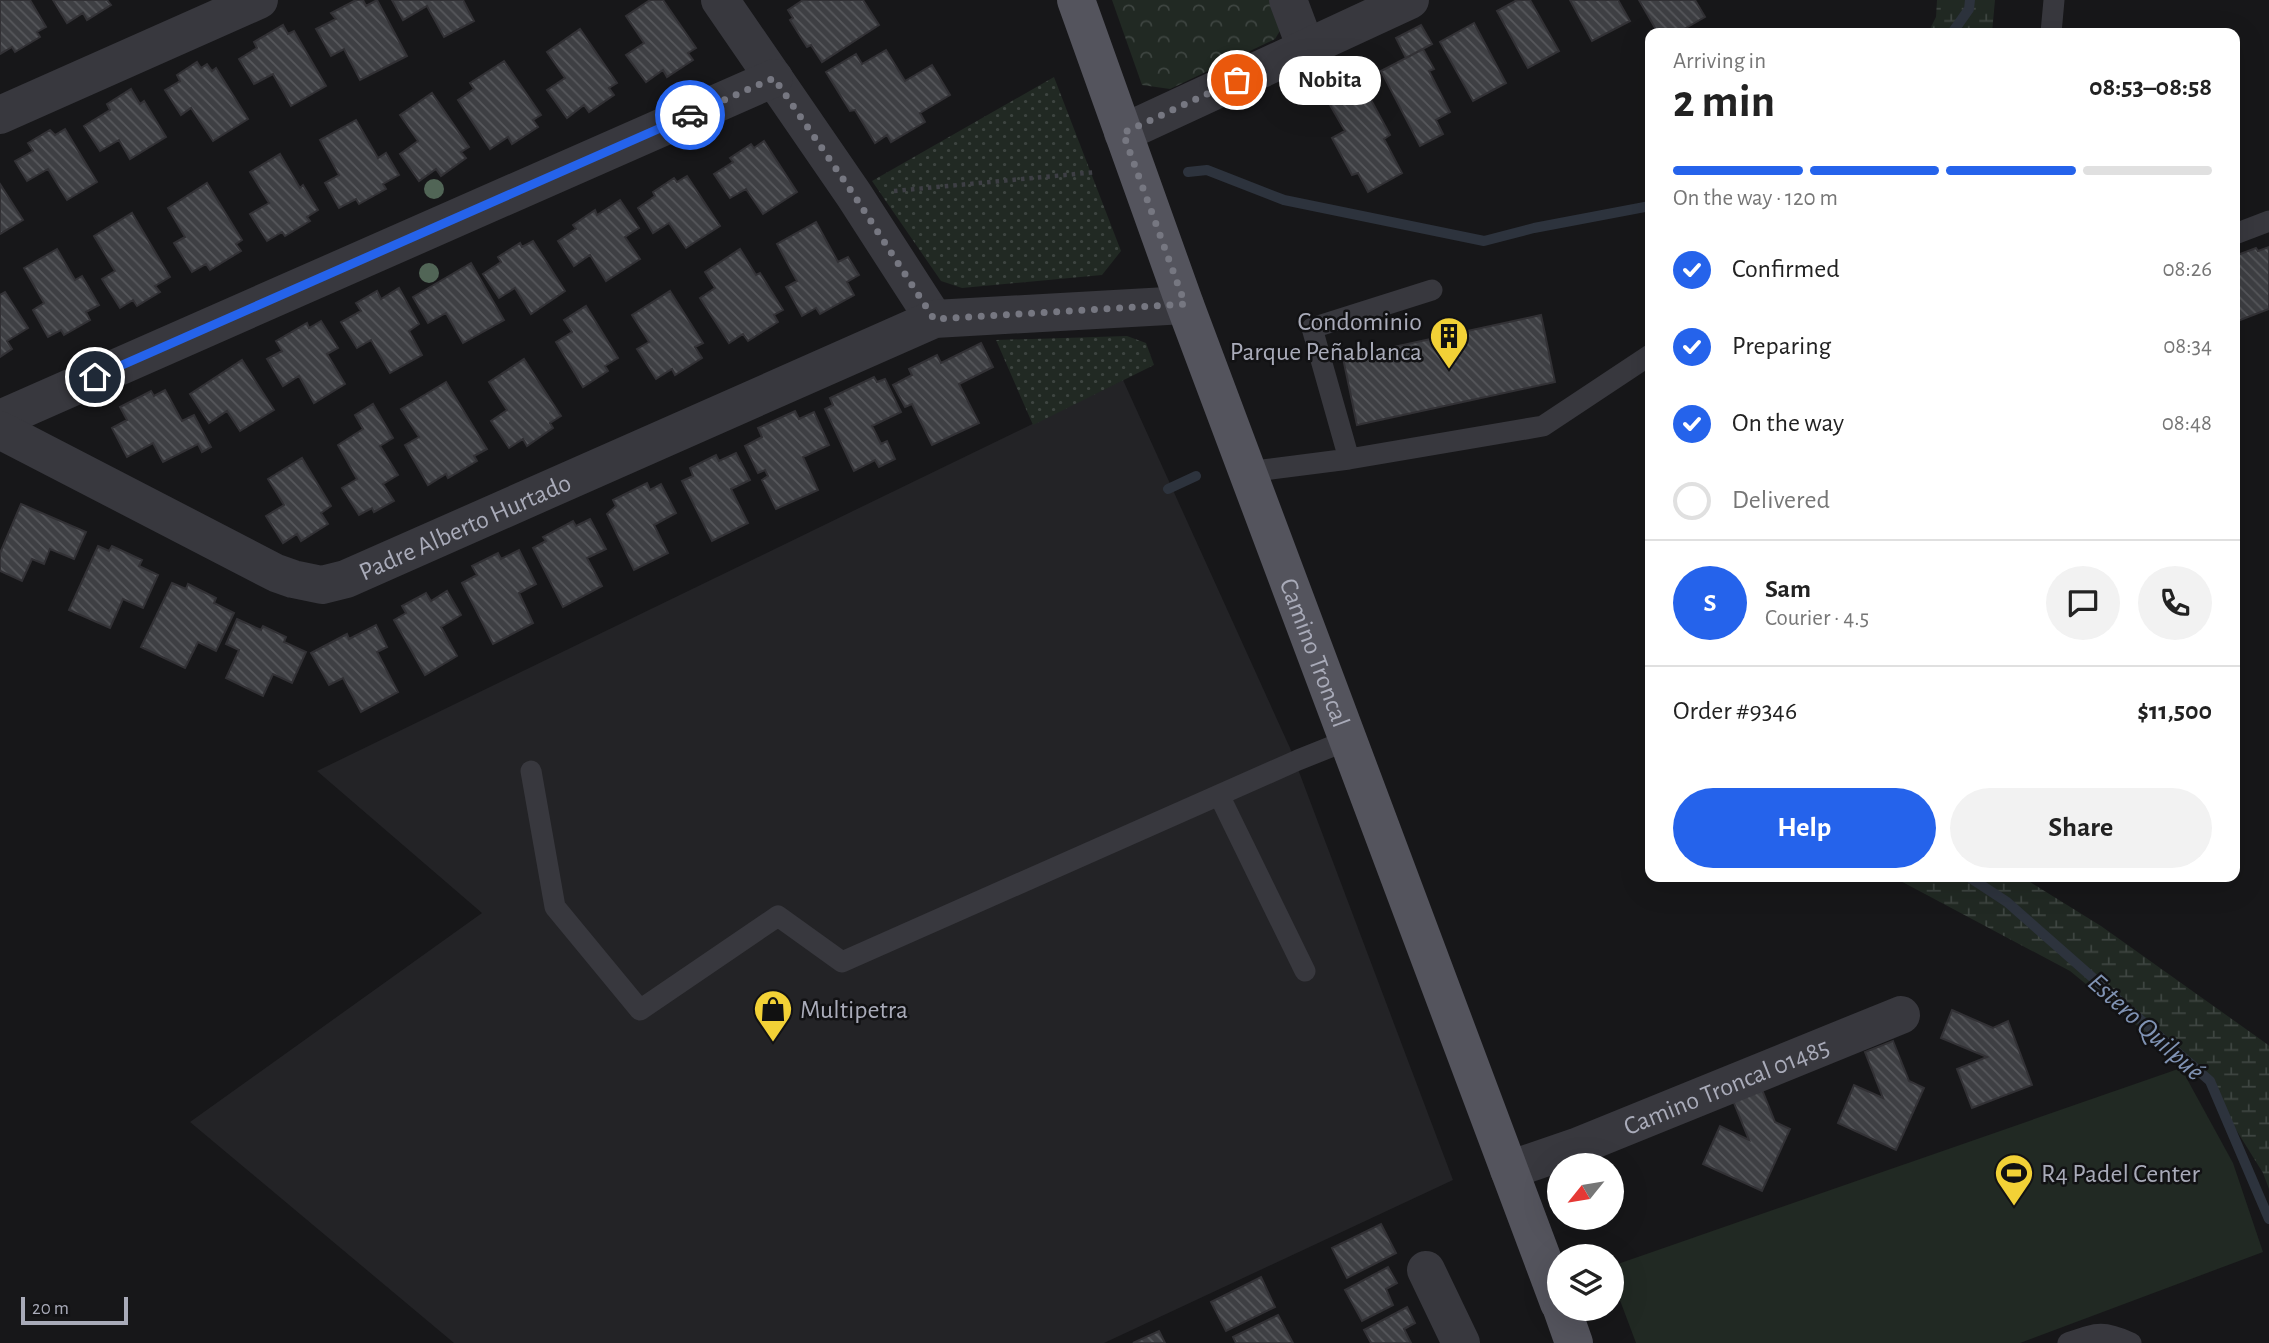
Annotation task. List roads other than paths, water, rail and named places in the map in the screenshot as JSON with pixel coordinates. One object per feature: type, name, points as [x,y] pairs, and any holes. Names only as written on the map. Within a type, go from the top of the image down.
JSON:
[{"type":"main road","name":"Camino Troncal","points":[[1076,0],[1247,472],[1547,1271]]},
{"type":"main road","points":[[1566,1321],[1574,1343]]},
{"type":"street","points":[[0,115],[259,0]]},
{"type":"street","points":[[720,0],[854,195],[934,319],[1185,304]]},
{"type":"street","points":[[1288,0],[1306,48]]},
{"type":"street","points":[[1123,133],[1410,0]]},
{"type":"street","points":[[0,419],[774,78]]},
{"type":"street","name":"Padre Alberto Hurtado","points":[[0,429],[276,573],[321,585],[346,579],[934,319]]},
{"type":"street","name":"Camino Troncal 01485","points":[[1509,1170],[1576,1147],[1901,1015]]},
{"type":"street","points":[[1426,1270],[1461,1343]]},
{"type":"lane","points":[[2051,28],[2054,0]]},
{"type":"lane","points":[[2240,232],[2269,220]]},
{"type":"lane","points":[[1349,459],[1312,328],[1432,290]]},
{"type":"lane","points":[[1247,472],[1349,459],[1543,426],[1645,358]]},
{"type":"lane","points":[[531,771],[555,907],[640,1010],[778,916],[842,962],[1348,740]]},
{"type":"lane","points":[[1219,795],[1305,971]]},
{"type":"lane","points":[[2068,1343],[2098,1333],[2131,1343]]},
{"type":"waterway","name":"Estero Quilpué","points":[[1956,28],[1969,9],[1970,0]]},
{"type":"waterway","points":[[1188,172],[1207,170],[1284,200],[1484,241],[1534,228],[1645,207]]},
{"type":"waterway","points":[[1168,489],[1196,476]]},
{"type":"waterway","name":"Estero Quilpué","points":[[1977,882],[2007,902],[2210,1081],[2269,1219]]},
{"type":"place","name":"Nobita","points":[[1237,80]]},
{"type":"place","name":"Condominio Parque Peñablanca","points":[[1449,370]]},
{"type":"place","name":"Multipetra","points":[[773,1043]]},
{"type":"place","name":"R4 Padel Center","points":[[2014,1207]]}]
